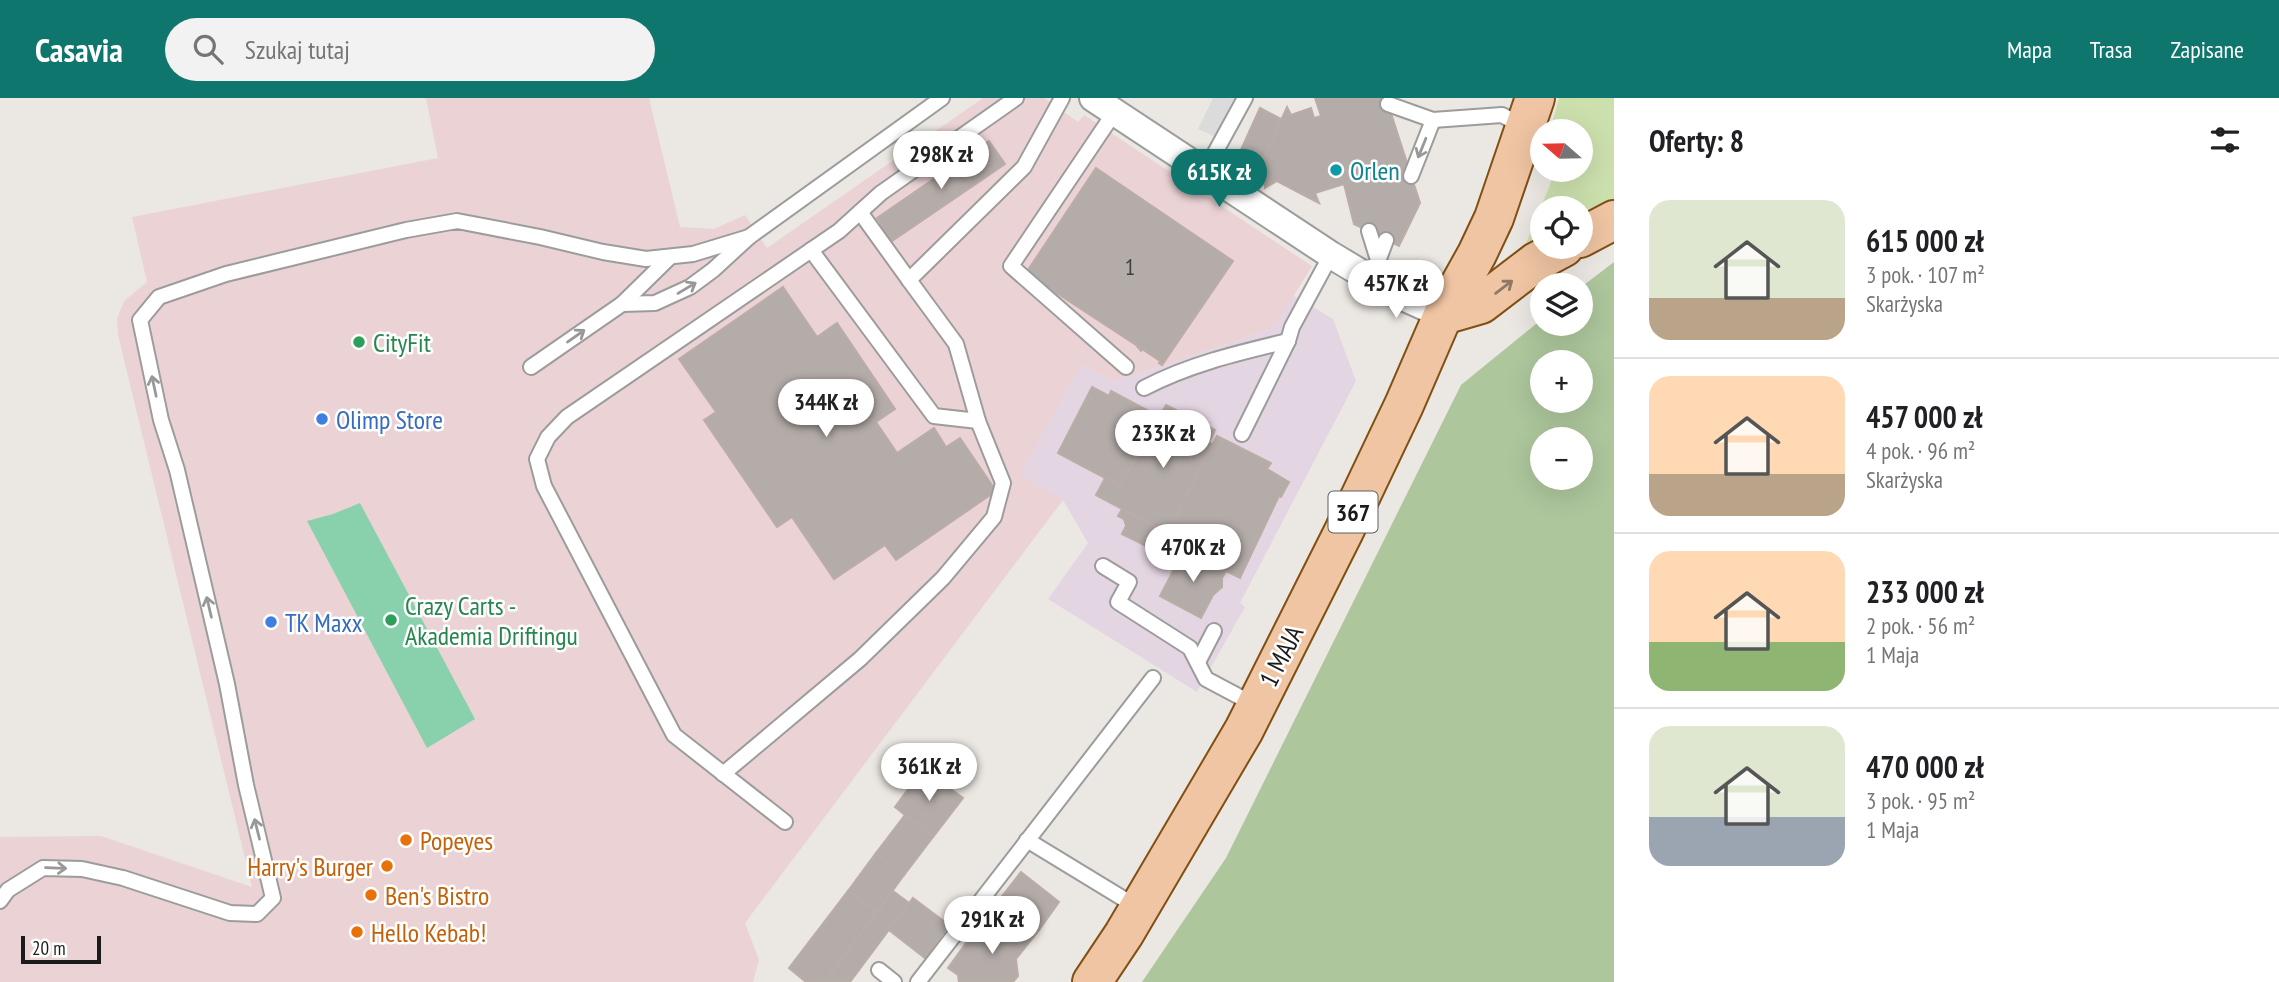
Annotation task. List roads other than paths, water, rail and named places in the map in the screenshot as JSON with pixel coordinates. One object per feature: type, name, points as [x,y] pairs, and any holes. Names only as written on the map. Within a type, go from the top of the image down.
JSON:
[{"type":"main road","name":"1 MAJA","points":[[1092,982],[1139,908],[1256,706],[1344,531],[1443,315],[1494,218],[1517,110]]},
{"type":"main road","points":[[1593,231],[1614,219]]},
{"type":"main road","points":[[1443,315],[1481,304],[1542,259]]},
{"type":"street","points":[[1104,105],[1331,255],[1375,270],[1443,315]]},
{"type":"lane","points":[[622,304],[655,303],[690,287],[749,237],[942,98]]},
{"type":"lane","points":[[785,822],[674,735],[544,486],[537,459],[548,437],[567,417],[839,232],[881,193],[1016,98]]},
{"type":"lane","points":[[909,280],[1024,167],[1062,98]]},
{"type":"lane","points":[[1205,171],[1245,98]]},
{"type":"lane","points":[[1388,104],[1433,120],[1517,110]]},
{"type":"lane","points":[[1104,105],[1011,266],[1126,367]]},
{"type":"lane","points":[[1411,176],[1433,120]]},
{"type":"lane","points":[[723,774],[860,659],[943,578],[994,517],[1003,482],[978,421],[956,344],[860,212]]},
{"type":"lane","points":[[0,901],[8,890],[43,868],[82,869],[123,878],[230,913],[257,914],[273,898],[246,785],[228,684],[177,470],[161,419],[140,320],[159,297],[226,274],[406,230],[457,221],[628,257],[670,257],[720,247],[749,237]]},
{"type":"lane","points":[[1369,231],[1375,270]]},
{"type":"lane","points":[[1375,270],[1386,240]]},
{"type":"lane","points":[[811,250],[934,416],[978,421]]},
{"type":"lane","points":[[1242,434],[1288,341],[1292,327],[1331,255]]},
{"type":"lane","points":[[531,367],[622,304],[670,257]]},
{"type":"lane","points":[[1144,388],[1173,373],[1220,357],[1288,341]]},
{"type":"lane","points":[[1103,566],[1129,582],[1118,602],[1190,648],[1206,679],[1256,706]]},
{"type":"lane","points":[[1198,662],[1214,631]]},
{"type":"lane","points":[[918,982],[1153,678]]},
{"type":"lane","points":[[1027,841],[1139,908]]},
{"type":"lane","points":[[879,970],[894,982]]},
{"type":"place","name":"Orlen","points":[[1336,170]]},
{"type":"place","name":"CityFit","points":[[359,342]]},
{"type":"place","name":"Olimp Store","points":[[322,419]]},
{"type":"place","name":"Crazy Carts - Akademia Driftingu","points":[[391,620]]},
{"type":"place","name":"TK Maxx","points":[[271,622]]},
{"type":"place","name":"Popeyes","points":[[406,840]]},
{"type":"place","name":"Harry's Burger","points":[[387,866]]},
{"type":"place","name":"Ben's Bistro","points":[[371,895]]},
{"type":"place","name":"Hello Kebab!","points":[[357,932]]}]
